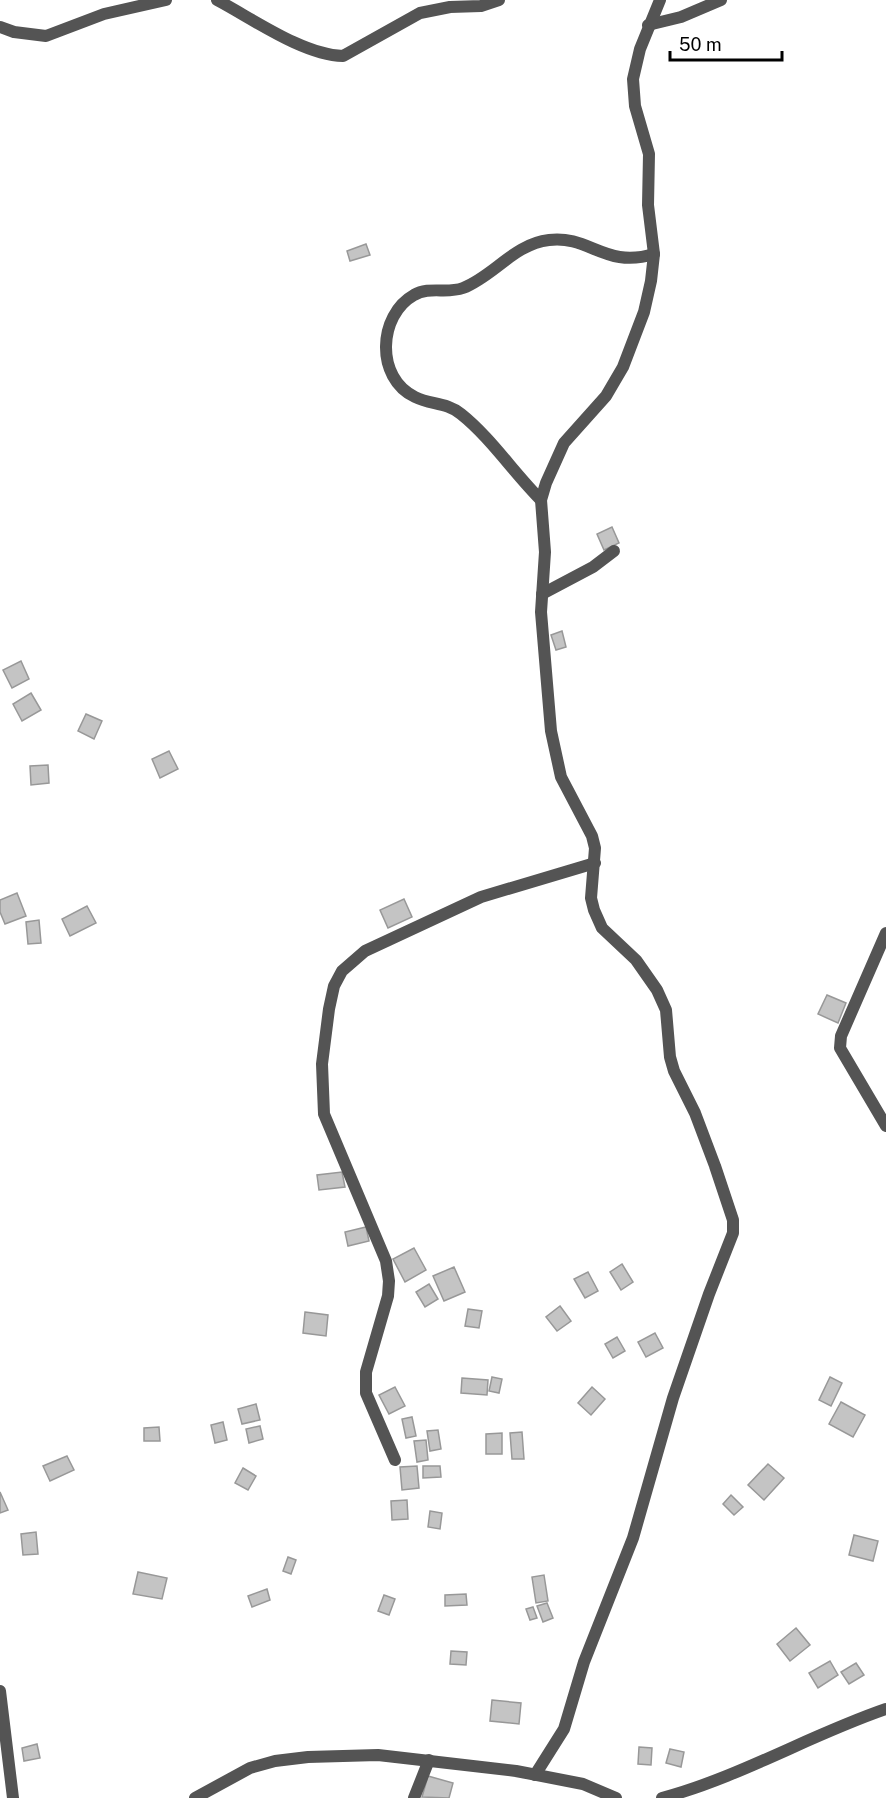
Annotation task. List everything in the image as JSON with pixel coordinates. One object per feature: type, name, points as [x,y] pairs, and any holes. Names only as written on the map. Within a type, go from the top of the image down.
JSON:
[{"type":"street","points":[[0,27],[14,32],[46,36],[104,14],[166,0]]},
{"type":"street","points":[[217,0],[255,19],[289,42],[343,56],[420,13],[450,7],[481,6],[499,0]]},
{"type":"street","points":[[535,1775],[564,1729],[584,1662],[633,1538],[674,1398],[709,1294],[733,1233],[733,1220],[715,1166],[695,1113],[672,1065],[666,1010],[657,990],[636,960],[602,928],[594,910],[591,898],[595,848],[592,836],[565,789],[556,757],[544,656],[542,594],[545,543],[541,500],[564,443],[606,396],[623,367],[644,312],[654,254],[648,205],[649,154],[635,106],[633,79],[648,26],[660,0]]},
{"type":"street","points":[[648,26],[681,17],[721,0]]},
{"type":"street","points":[[541,500],[516,475],[469,420],[454,408],[443,403],[414,397],[401,386],[386,352],[386,339],[396,310],[416,294],[462,289],[528,246],[550,240],[568,240],[625,259],[654,254]]},
{"type":"street","points":[[542,594],[593,567],[614,551]]},
{"type":"street","points":[[394,1460],[366,1393],[366,1371],[388,1296],[389,1281],[386,1261],[324,1114],[322,1064],[328,1008],[334,986],[342,971],[351,961],[396,936],[481,897],[594,862]]},
{"type":"street","points":[[886,933],[841,1036],[840,1048],[886,1126]]},
{"type":"street","points":[[0,1690],[13,1798]]},
{"type":"street","points":[[662,1798],[723,1777],[856,1719],[886,1709]]},
{"type":"street","points":[[195,1798],[250,1768],[275,1761],[308,1756],[378,1755],[535,1775],[583,1784],[616,1798]]},
{"type":"street","points":[[414,1798],[429,1760]]},
{"type":"building","points":[[366,244],[370,255],[350,261],[347,251]]},
{"type":"building","points":[[612,527],[619,543],[604,550],[597,534]]},
{"type":"building","points":[[562,631],[566,647],[556,650],[551,635]]},
{"type":"building","points":[[21,661],[29,679],[12,688],[3,670]]},
{"type":"building","points":[[31,693],[41,710],[22,721],[13,704]]},
{"type":"building","points":[[86,714],[102,721],[94,739],[78,731]]},
{"type":"building","points":[[169,751],[178,769],[160,778],[152,759]]},
{"type":"building","points":[[48,765],[49,783],[31,785],[30,766]]},
{"type":"building","points":[[17,893],[26,916],[5,924],[0,912],[0,900]]},
{"type":"building","points":[[404,899],[412,917],[388,928],[380,910]]},
{"type":"building","points":[[87,906],[96,923],[70,936],[62,919]]},
{"type":"building","points":[[39,920],[41,943],[28,944],[26,922]]},
{"type":"building","points":[[827,995],[846,1003],[838,1023],[818,1014]]},
{"type":"building","points":[[342,1172],[345,1187],[319,1190],[317,1175]]},
{"type":"building","points":[[366,1227],[369,1241],[348,1246],[345,1232]]},
{"type":"building","points":[[414,1248],[426,1270],[405,1282],[393,1259]]},
{"type":"building","points":[[622,1264],[633,1282],[621,1290],[610,1272]]},
{"type":"building","points":[[454,1267],[465,1292],[444,1301],[433,1276]]},
{"type":"building","points":[[588,1272],[598,1291],[585,1298],[574,1279]]},
{"type":"building","points":[[429,1284],[438,1299],[425,1307],[416,1292]]},
{"type":"building","points":[[560,1306],[571,1321],[557,1331],[546,1317]]},
{"type":"building","points":[[468,1309],[482,1311],[479,1328],[465,1326]]},
{"type":"building","points":[[305,1312],[328,1315],[326,1336],[303,1333]]},
{"type":"building","points":[[655,1333],[663,1348],[646,1357],[638,1342]]},
{"type":"building","points":[[617,1337],[625,1351],[613,1358],[605,1344]]},
{"type":"building","points":[[492,1377],[502,1379],[499,1393],[489,1391]]},
{"type":"building","points":[[830,1377],[842,1383],[831,1406],[819,1400]]},
{"type":"building","points":[[462,1378],[488,1380],[487,1395],[461,1393]]},
{"type":"building","points":[[395,1387],[405,1406],[389,1414],[379,1395]]},
{"type":"building","points":[[592,1387],[605,1399],[591,1415],[578,1403]]},
{"type":"building","points":[[841,1402],[865,1415],[853,1437],[829,1424]]},
{"type":"building","points":[[256,1404],[260,1420],[242,1424],[238,1409]]},
{"type":"building","points":[[412,1417],[416,1436],[406,1438],[402,1419]]},
{"type":"building","points":[[223,1422],[227,1440],[215,1443],[211,1425]]},
{"type":"building","points":[[260,1426],[263,1439],[249,1443],[246,1429]]},
{"type":"building","points":[[159,1427],[160,1441],[144,1441],[144,1428]]},
{"type":"building","points":[[438,1430],[441,1449],[430,1451],[427,1431]]},
{"type":"building","points":[[522,1432],[524,1459],[512,1459],[510,1433]]},
{"type":"building","points":[[502,1433],[502,1454],[486,1454],[486,1434]]},
{"type":"building","points":[[426,1440],[428,1460],[417,1462],[414,1441]]},
{"type":"building","points":[[67,1456],[74,1470],[50,1481],[43,1466]]},
{"type":"building","points":[[768,1464],[784,1478],[764,1500],[748,1485]]},
{"type":"building","points":[[417,1466],[419,1488],[402,1490],[400,1467]]},
{"type":"building","points":[[423,1466],[440,1466],[441,1477],[423,1478]]},
{"type":"building","points":[[243,1468],[256,1476],[248,1490],[235,1483]]},
{"type":"building","points":[[0,1492],[8,1510],[0,1513]]},
{"type":"building","points":[[731,1495],[743,1507],[734,1515],[723,1504]]},
{"type":"building","points":[[407,1500],[408,1519],[392,1520],[391,1501]]},
{"type":"building","points":[[430,1511],[442,1513],[440,1529],[428,1527]]},
{"type":"building","points":[[36,1532],[38,1554],[23,1555],[21,1534]]},
{"type":"building","points":[[854,1535],[878,1541],[873,1561],[849,1555]]},
{"type":"building","points":[[288,1557],[296,1560],[291,1574],[283,1571]]},
{"type":"building","points":[[138,1572],[167,1578],[162,1599],[133,1594]]},
{"type":"building","points":[[544,1575],[548,1601],[536,1603],[532,1577]]},
{"type":"building","points":[[267,1589],[270,1600],[252,1607],[248,1596]]},
{"type":"building","points":[[466,1594],[467,1605],[445,1606],[445,1595]]},
{"type":"building","points":[[384,1595],[395,1599],[389,1615],[378,1611]]},
{"type":"building","points":[[547,1603],[553,1618],[543,1622],[537,1606]]},
{"type":"building","points":[[533,1607],[537,1618],[530,1620],[526,1609]]},
{"type":"building","points":[[796,1628],[810,1645],[790,1661],[777,1644]]},
{"type":"building","points":[[451,1651],[467,1652],[466,1665],[450,1664]]},
{"type":"building","points":[[830,1661],[838,1675],[818,1688],[809,1673]]},
{"type":"building","points":[[856,1663],[864,1675],[849,1684],[841,1672]]},
{"type":"building","points":[[492,1700],[521,1703],[519,1724],[490,1721]]},
{"type":"building","points":[[37,1744],[40,1758],[24,1761],[22,1748]]},
{"type":"building","points":[[639,1747],[652,1748],[651,1765],[638,1764]]},
{"type":"building","points":[[670,1749],[684,1752],[681,1767],[666,1763]]},
{"type":"building","points":[[428,1776],[453,1783],[449,1798],[422,1797]]}]
